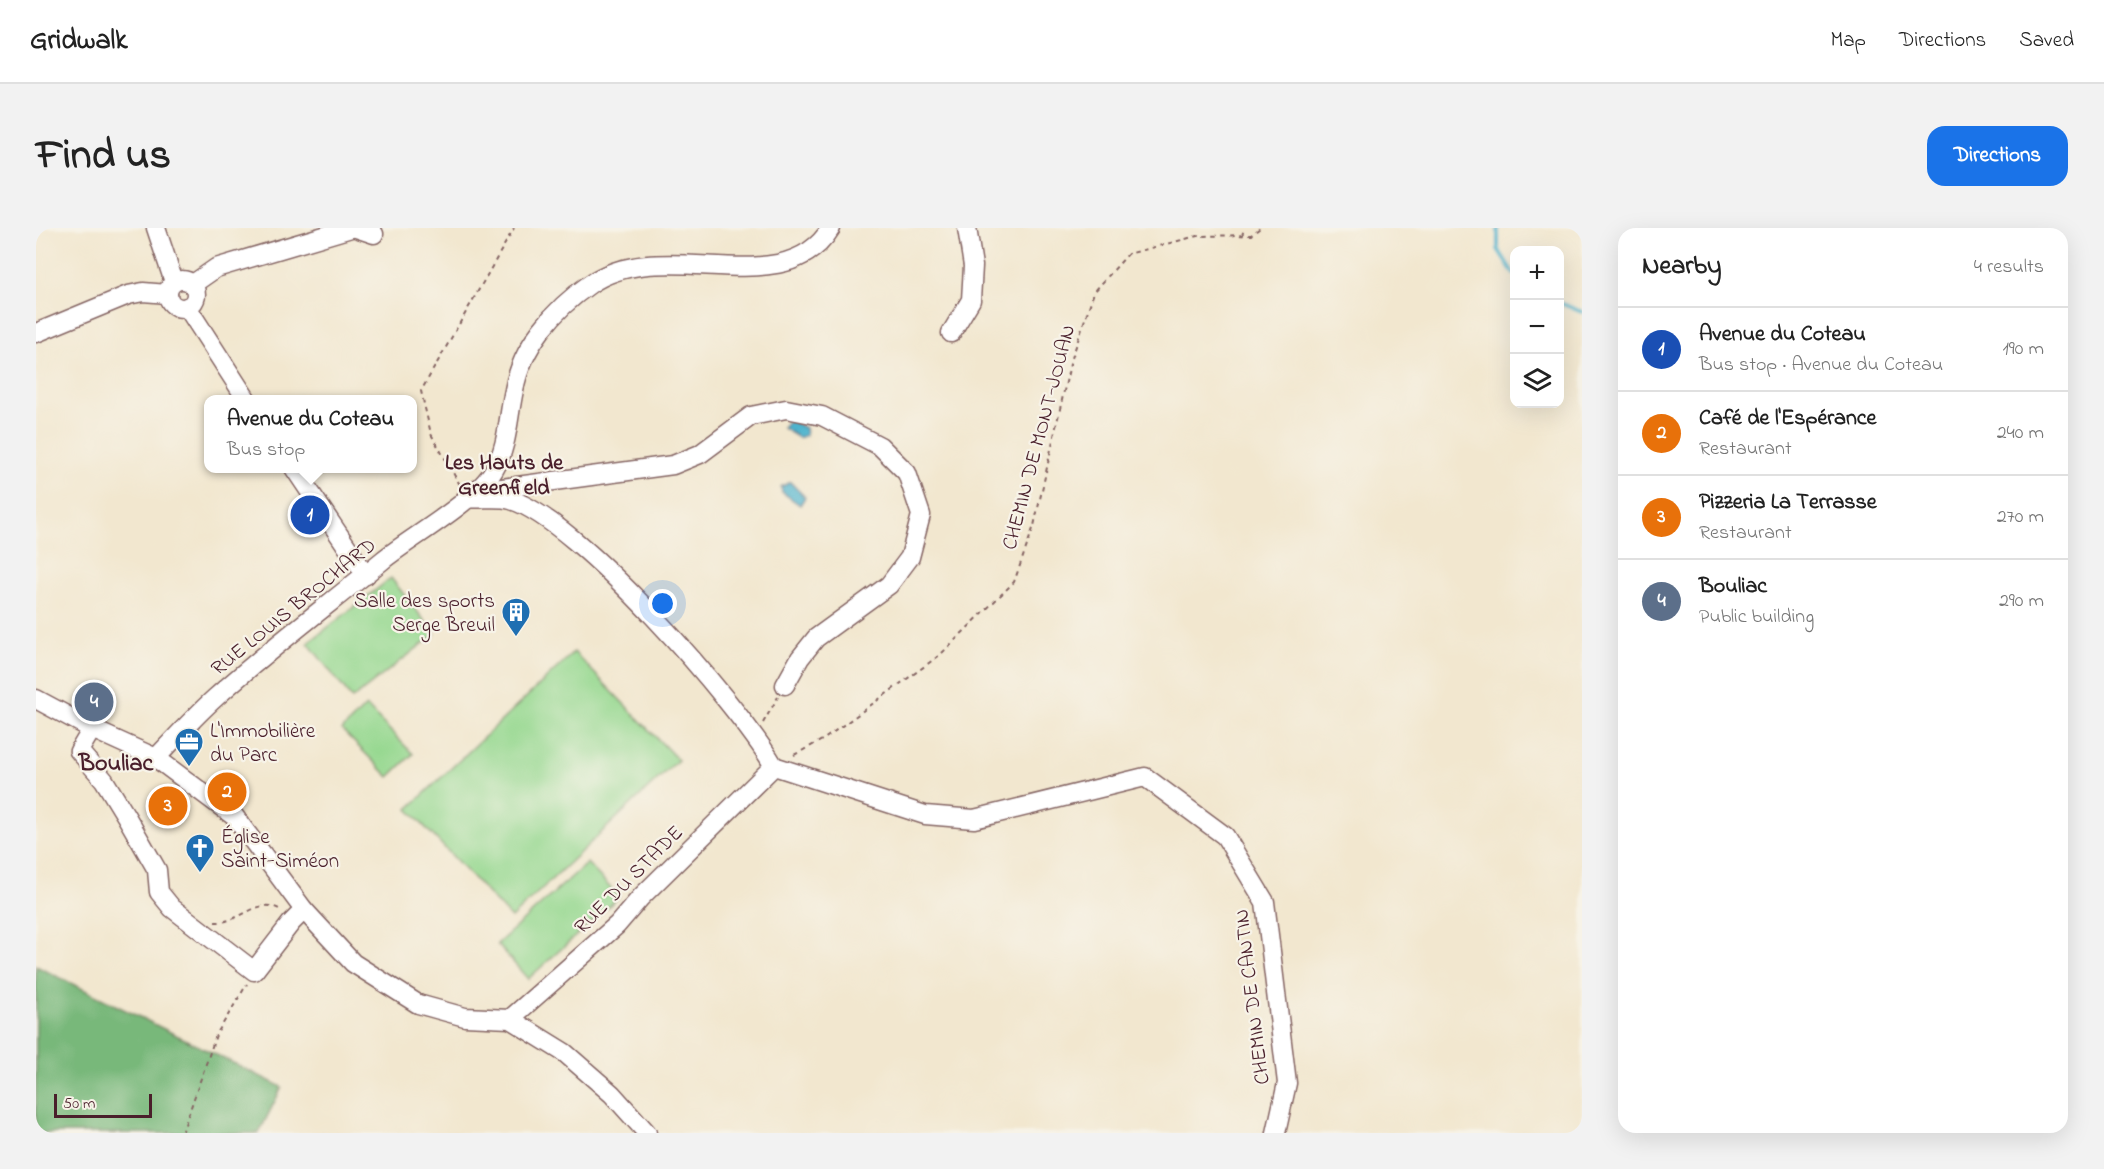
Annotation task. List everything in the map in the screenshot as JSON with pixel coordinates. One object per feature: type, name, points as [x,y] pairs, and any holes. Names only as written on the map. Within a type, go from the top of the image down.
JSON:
[{"type":"street","points":[[156,228],[174,305],[187,307],[244,395]]},
{"type":"street","points":[[193,284],[216,268],[351,228]]},
{"type":"street","points":[[356,228],[374,234]]},
{"type":"street","name":"RUE LOUIS BROCHARD","points":[[156,758],[214,698],[366,575],[481,488],[494,470],[503,451],[514,388],[529,349],[547,323],[576,294],[612,272],[652,262],[779,266],[804,256],[815,248],[831,228]]},
{"type":"street","points":[[951,333],[971,300],[973,266],[967,228]]},
{"type":"street","points":[[36,333],[128,295],[171,288],[182,279],[193,284]]},
{"type":"street","points":[[187,307],[196,297],[193,284]]},
{"type":"street","points":[[466,498],[488,490],[673,465],[700,454],[751,416],[786,409],[822,416],[880,446],[907,472],[921,515],[910,556],[889,585],[816,638],[800,658],[785,686]]},
{"type":"street","points":[[297,473],[366,575]]},
{"type":"street","points":[[466,498],[510,500],[523,505],[537,512],[590,553],[668,634],[755,736],[774,766]]},
{"type":"street","points":[[36,699],[92,729],[156,758],[235,817],[273,867],[299,915],[326,924],[353,963],[418,1004],[465,1017],[510,1019],[565,1053],[612,1094],[647,1133]]},
{"type":"street","points":[[92,729],[79,751],[104,780],[113,795],[157,870],[159,892],[172,908],[254,971],[299,915]]},
{"type":"street","name":"RUE DU STADE","points":[[510,1019],[617,925],[641,897],[774,766]]},
{"type":"street","name":"CHEMIN DE CANTIN","points":[[774,766],[925,815],[974,819],[1145,777],[1225,836],[1265,902],[1287,1083],[1276,1133]]},
{"type":"path","points":[[466,498],[431,434],[421,391],[514,228]]},
{"type":"path","points":[[1242,236],[1244,228]]},
{"type":"path","name":"CHEMIN DE MONT-JOUAN","points":[[774,766],[824,739],[940,655],[1014,582],[1034,526],[1070,364],[1094,292],[1128,254],[1197,236],[1251,236],[1260,228]]},
{"type":"path","points":[[755,736],[785,686]]},
{"type":"path","points":[[187,920],[228,923],[246,912],[266,905],[299,915]]},
{"type":"path","points":[[182,1133],[216,1035],[254,971]]},
{"type":"green space","points":[[391,578],[435,634],[352,699],[308,643]]},
{"type":"green space","points":[[574,652],[678,760],[511,918],[408,809]]},
{"type":"green space","points":[[366,706],[413,754],[389,777],[342,730]]},
{"type":"green space","points":[[587,863],[619,897],[528,979],[497,944]]},
{"type":"green space","points":[[36,966],[282,1087],[259,1133],[36,1133]]},
{"type":"water","points":[[789,419],[805,428],[806,435],[799,438],[783,428]]},
{"type":"water","points":[[790,482],[805,497],[800,505],[782,492],[781,487]]},
{"type":"waterway","points":[[1498,228],[1498,249],[1510,268]]},
{"type":"waterway","points":[[1564,305],[1582,312]]},
{"type":"place","name":"Avenue du Coteau","points":[[310,515]]},
{"type":"place","name":"Salle des sports Serge Breuil","points":[[516,638]]},
{"type":"place","name":"Bouliac","points":[[94,702]]},
{"type":"place","name":"L'Immobilière du Parc","points":[[189,768]]},
{"type":"place","name":"Café de l'Espérance","points":[[227,792]]},
{"type":"place","name":"Pizzeria La Terrasse","points":[[168,806]]},
{"type":"place","name":"Église Saint-Siméon","points":[[200,874]]},
{"type":"district","name":"Les Hauts de Greenfield","points":[[504,474]]},
{"type":"district","name":"Bouliac","points":[[116,762]]}]
